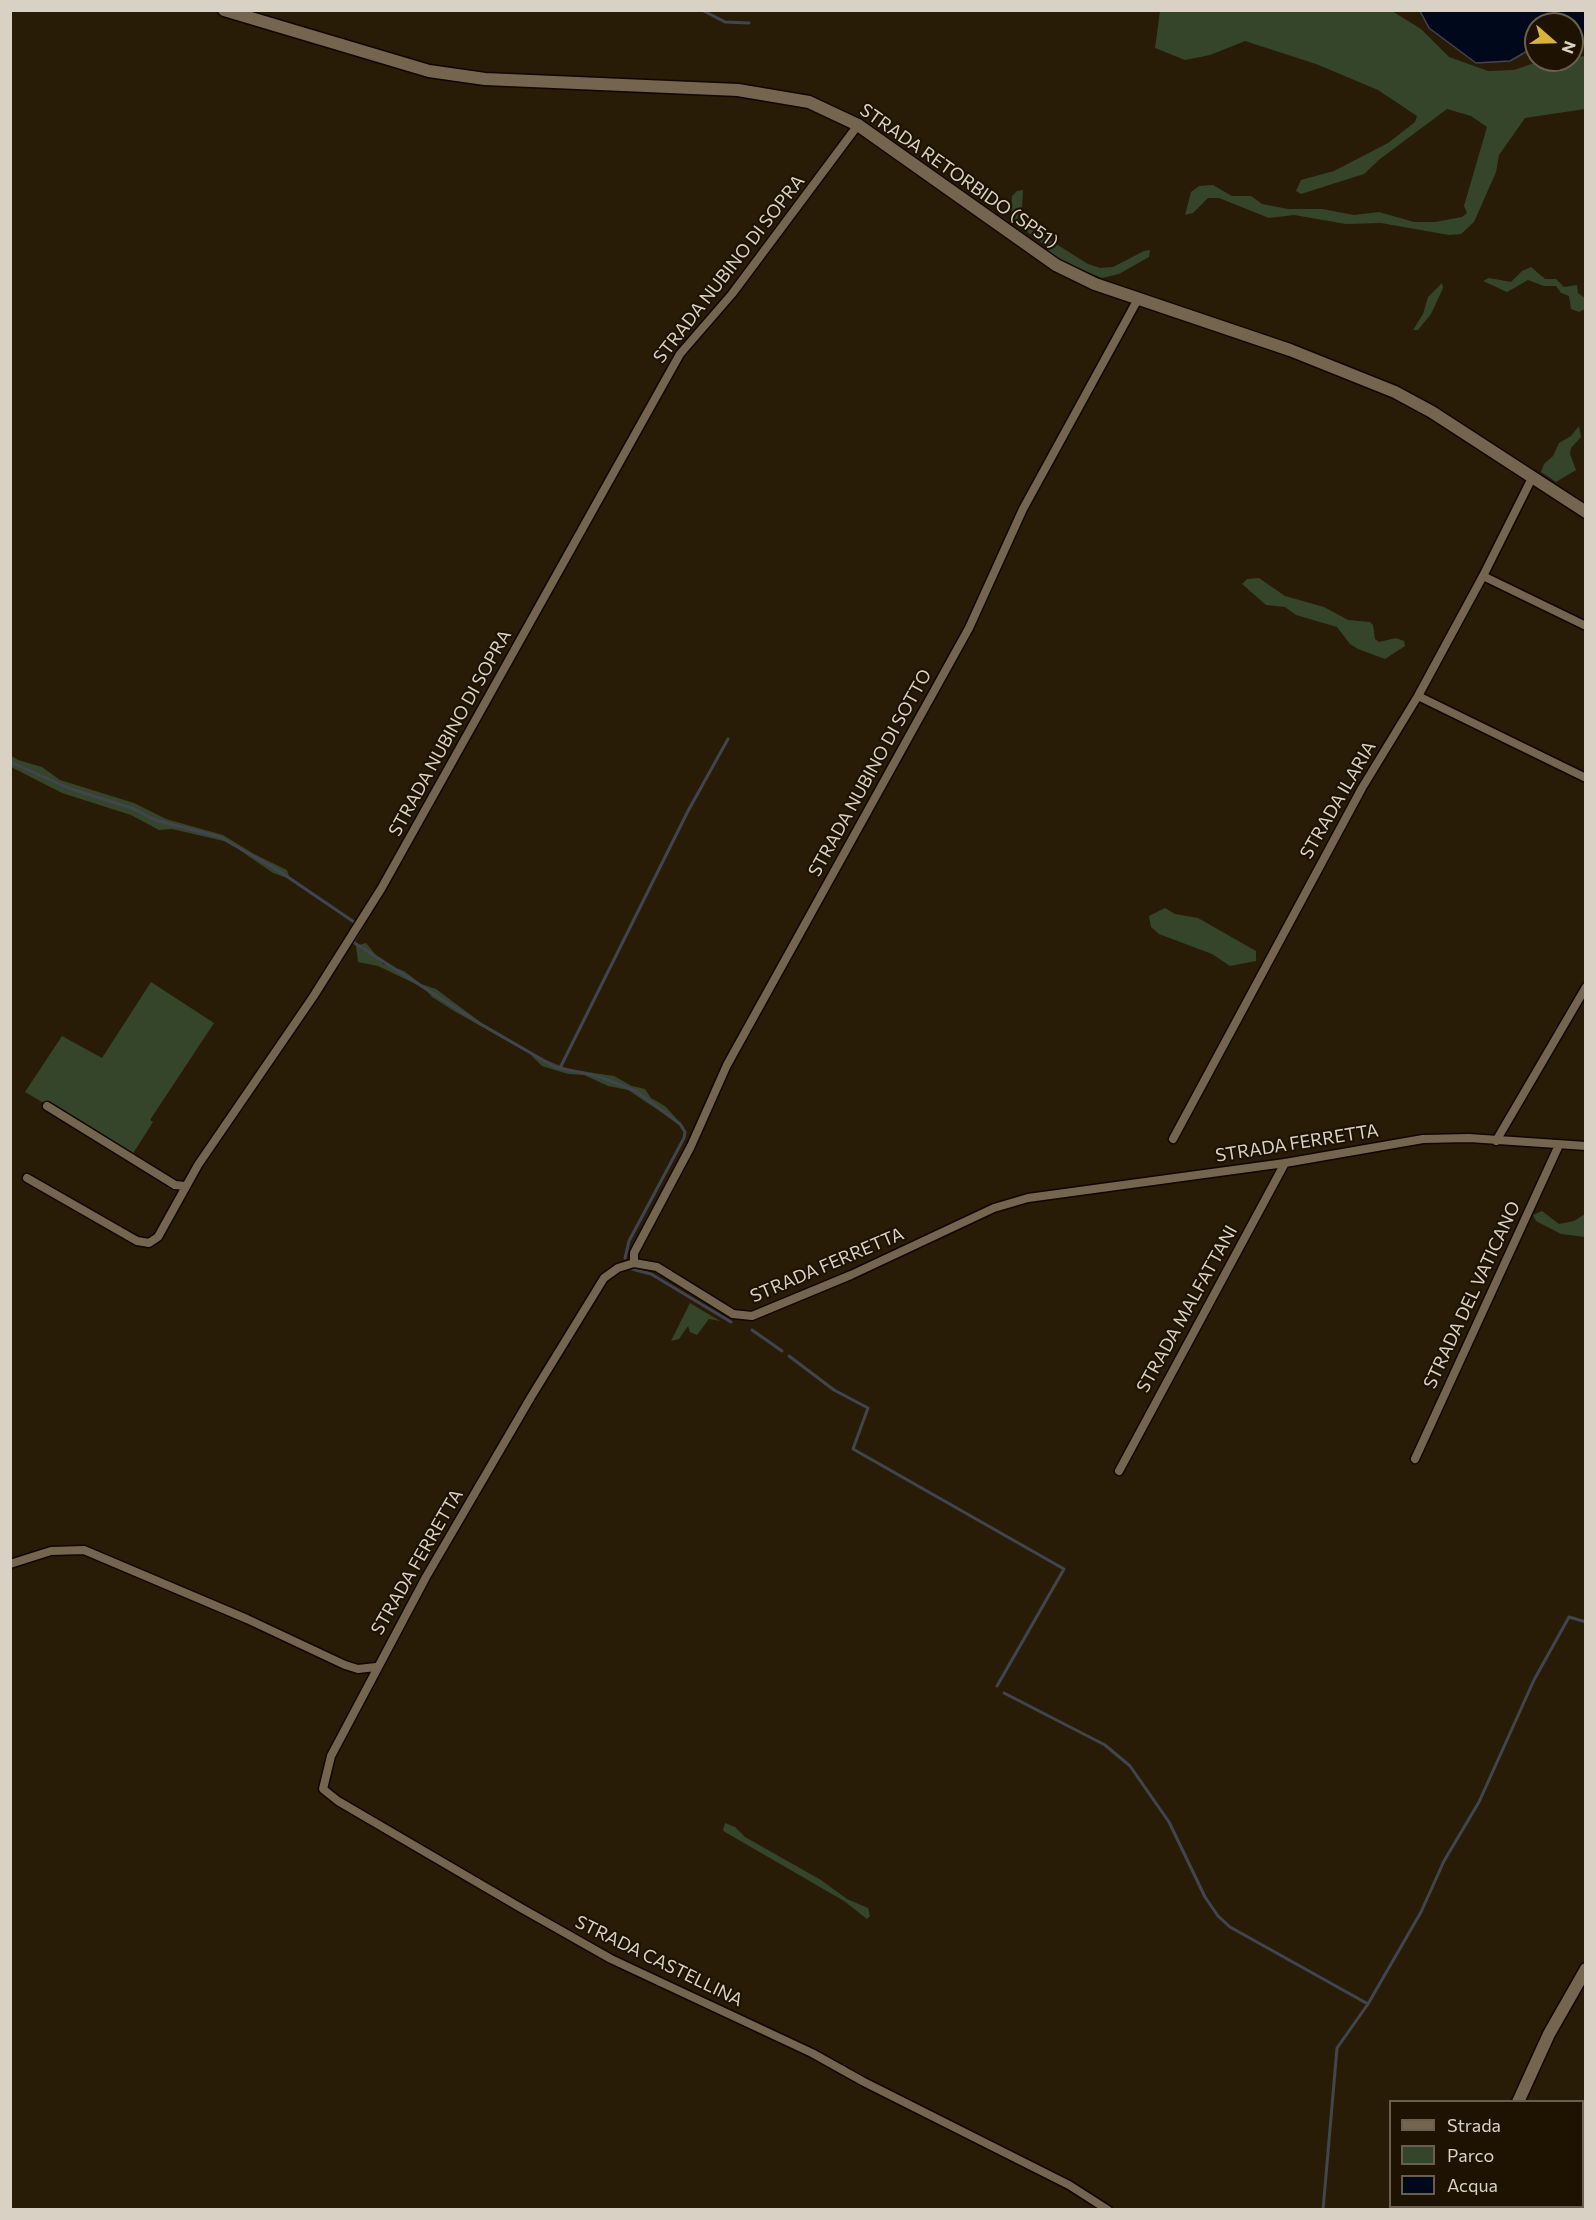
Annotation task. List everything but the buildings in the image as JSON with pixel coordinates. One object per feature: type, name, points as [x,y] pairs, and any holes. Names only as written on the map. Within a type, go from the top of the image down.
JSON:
[{"type":"street","name":"STRADA RETORBIDO (SP51)","points":[[224,10],[429,71],[485,79],[775,94],[809,102],[858,124],[1056,265],[1095,284],[1290,350],[1395,392],[1432,412],[1586,512]]},
{"type":"street","name":"STRADA NUBINO DI SOPRA","points":[[27,1178],[137,1241],[149,1243],[158,1237],[185,1186],[371,906],[680,354],[745,277],[858,124]]},
{"type":"street","name":"STRADA NUBINO DI SOTTO","points":[[634,1263],[634,1253],[691,1146],[727,1065],[969,628],[1023,509],[1138,299]]},
{"type":"street","name":"STRADA ILARIA","points":[[1173,1139],[1362,788],[1418,696],[1483,576],[1532,478]]},
{"type":"street","points":[[1483,576],[1586,626]]},
{"type":"street","points":[[1418,696],[1586,778]]},
{"type":"street","points":[[1496,1141],[1586,987]]},
{"type":"street","points":[[47,1106],[175,1185],[185,1186]]},
{"type":"street","name":"STRADA FERRETTA","points":[[376,1667],[442,1548],[604,1278],[618,1268],[634,1263],[657,1267],[733,1314],[752,1316],[851,1275],[994,1208],[1017,1202],[1285,1163],[1423,1139],[1586,1146]]},
{"type":"street","name":"STRADA DEL VATICANO","points":[[1415,1459],[1559,1145]]},
{"type":"street","name":"STRADA MALFATTANI","points":[[1119,1471],[1285,1163]]},
{"type":"street","points":[[10,1564],[51,1551],[84,1550],[358,1669],[365,1676],[366,1689]]},
{"type":"street","points":[[358,1669],[376,1667]]},
{"type":"street","name":"STRADA CASTELLINA","points":[[376,1667],[331,1756],[325,1774],[323,1789],[338,1801],[611,1959],[812,2053],[864,2082],[1068,2185],[1108,2210]]},
{"type":"street","points":[[1519,2100],[1550,2034],[1586,1969]]},
{"type":"green space","points":[[1160,11],[1392,11],[1421,29],[1449,57],[1488,71],[1514,70],[1524,67],[1524,72],[1584,72],[1585,56],[1585,109],[1525,118],[1499,155],[1496,172],[1474,222],[1461,234],[1449,235],[1381,223],[1346,224],[1294,215],[1269,218],[1219,198],[1208,198],[1193,213],[1185,215],[1191,192],[1199,186],[1213,185],[1232,196],[1251,196],[1262,204],[1288,209],[1322,209],[1354,215],[1379,212],[1414,222],[1435,222],[1462,217],[1467,213],[1464,206],[1487,127],[1471,116],[1447,109],[1380,159],[1364,174],[1301,194],[1296,191],[1301,180],[1334,171],[1388,143],[1415,122],[1417,116],[1378,90],[1316,64],[1245,41],[1210,55],[1185,60],[1155,48]]},
{"type":"green space","points":[[1023,190],[1024,214],[1045,237],[1088,264],[1100,268],[1113,267],[1150,250],[1149,257],[1119,274],[1102,278],[1056,259],[1039,240],[1018,226],[1011,216],[1012,196],[1017,191]]},
{"type":"green space","points":[[1531,267],[1545,279],[1556,279],[1564,287],[1577,285],[1578,293],[1585,298],[1585,309],[1579,312],[1571,309],[1569,296],[1561,293],[1556,286],[1544,286],[1528,280],[1507,292],[1483,281],[1489,278],[1511,282],[1522,271]]},
{"type":"green space","points":[[1442,283],[1443,288],[1431,314],[1418,330],[1413,330],[1423,314],[1428,297]]},
{"type":"green space","points":[[1579,426],[1581,437],[1571,448],[1570,454],[1576,470],[1556,482],[1541,472],[1544,464],[1553,456],[1559,443],[1571,436]]},
{"type":"green space","points":[[1259,578],[1285,596],[1324,607],[1348,620],[1370,622],[1373,625],[1375,639],[1379,642],[1396,638],[1404,641],[1405,646],[1385,659],[1358,649],[1350,644],[1337,627],[1296,615],[1285,607],[1266,605],[1242,584],[1247,579]]},
{"type":"green space","points":[[10,755],[18,760],[42,767],[60,780],[134,803],[166,819],[223,835],[287,870],[290,879],[273,873],[228,842],[172,829],[159,830],[131,815],[62,793],[11,767]]},
{"type":"green space","points":[[1165,908],[1175,914],[1198,918],[1256,951],[1256,961],[1230,966],[1212,954],[1159,934],[1151,927],[1149,916]]},
{"type":"green space","points":[[366,943],[383,964],[404,971],[421,984],[436,989],[483,1024],[541,1058],[568,1069],[614,1076],[632,1086],[645,1089],[651,1098],[665,1106],[685,1128],[628,1090],[608,1086],[584,1075],[568,1074],[542,1066],[530,1054],[454,1011],[432,997],[424,988],[378,966],[358,962],[356,946]]},
{"type":"green space","points":[[151,982],[214,1023],[150,1120],[153,1122],[132,1155],[25,1092],[62,1036],[102,1058]]},
{"type":"green space","points":[[1542,1211],[1559,1224],[1574,1221],[1585,1214],[1585,1237],[1561,1234],[1536,1221],[1533,1215]]},
{"type":"green space","points":[[690,1303],[720,1321],[709,1319],[697,1335],[690,1332],[688,1326],[679,1339],[671,1341]]},
{"type":"green space","points":[[725,1823],[735,1827],[745,1837],[821,1880],[847,1899],[868,1908],[870,1916],[867,1919],[844,1901],[725,1832],[723,1830]]},
{"type":"water","points":[[1420,11],[1585,11],[1584,41],[1584,12],[1524,12],[1524,53],[1510,61],[1476,63],[1429,28]]},
{"type":"waterway","points":[[702,10],[725,22],[749,23]]},
{"type":"waterway","points":[[560,1068],[688,811],[728,739]]},
{"type":"waterway","points":[[10,762],[71,789],[132,808],[155,820],[220,837],[276,869],[354,922]]},
{"type":"waterway","points":[[362,927],[353,942],[479,1023],[555,1067],[597,1076],[636,1091],[680,1124],[685,1132],[684,1138],[629,1241],[625,1258]]},
{"type":"waterway","points":[[632,1269],[651,1274],[731,1322]]},
{"type":"waterway","points":[[752,1330],[782,1351]]},
{"type":"waterway","points":[[789,1356],[834,1390],[868,1408],[853,1449],[1064,1569],[997,1686]]},
{"type":"waterway","points":[[1323,2210],[1337,2048],[1368,2004],[1421,1912],[1444,1861],[1479,1802],[1534,1680],[1569,1617],[1586,1622]]},
{"type":"waterway","points":[[1004,1693],[1105,1745],[1130,1766],[1169,1822],[1205,1897],[1218,1916],[1230,1927],[1368,2004]]}]
